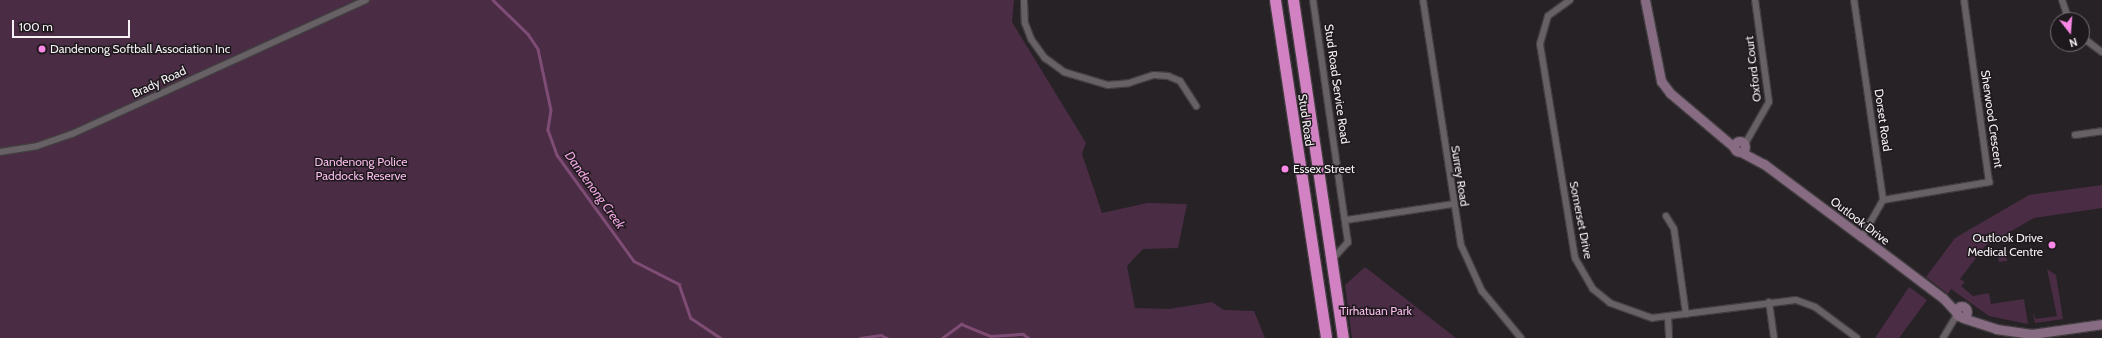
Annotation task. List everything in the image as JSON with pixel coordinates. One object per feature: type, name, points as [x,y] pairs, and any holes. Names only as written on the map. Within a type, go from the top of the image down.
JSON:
[{"type":"highway","name":"Stud Road","points":[[1275,0],[1326,338]]},
{"type":"highway","name":"Stud Road","points":[[1293,0],[1343,338]]},
{"type":"street","name":"Brady Road","points":[[0,152],[37,146],[72,134],[366,0]]},
{"type":"street","points":[[1024,0],[1025,23],[1033,43],[1045,58],[1064,72],[1085,81],[1108,85],[1154,75],[1168,76],[1180,81],[1196,106]]},
{"type":"street","name":"Stud Road Service Road","points":[[1314,0],[1348,242],[1332,260]]},
{"type":"street","name":"Surrey Road","points":[[1423,0],[1453,204],[1461,244],[1482,291],[1522,338]]},
{"type":"street","name":"Somerset Drive","points":[[1570,0],[1548,16],[1540,44],[1575,258],[1584,278],[1610,303],[1630,313],[1668,317],[1769,302],[1806,302],[1857,338]]},
{"type":"street","name":"Outlook Drive","points":[[1645,0],[1661,81],[1670,93],[1943,298],[1961,314],[1983,325],[2032,334],[2102,324]]},
{"type":"street","name":"Oxford Court","points":[[1741,145],[1753,132],[1769,102],[1755,0]]},
{"type":"street","name":"Dorset Road","points":[[1854,0],[1883,200]]},
{"type":"street","name":"Sherwood Crescent","points":[[1883,200],[1989,182],[1964,0]]},
{"type":"street","points":[[2062,0],[2066,12]]},
{"type":"street","points":[[2090,43],[2102,52]]},
{"type":"street","points":[[2075,135],[2102,131]]},
{"type":"street","points":[[1862,237],[1883,200]]},
{"type":"street","points":[[1346,220],[1453,204]]},
{"type":"street","points":[[1666,216],[1674,229],[1686,314]]},
{"type":"street","points":[[1769,302],[1774,338]]},
{"type":"street","points":[[1944,338],[1961,314]]},
{"type":"street","points":[[1668,317],[1669,338]]},
{"type":"green space","name":"Dandenong Police Paddocks Reserve","points":[[0,0],[1014,0],[1012,22],[1086,143],[1082,154],[1102,213],[1147,203],[1187,204],[1178,248],[1143,249],[1127,266],[1135,308],[1169,309],[1212,302],[1224,310],[1254,311],[1265,338],[0,338]]},
{"type":"green space","points":[[2102,185],[2102,208],[2034,218],[1985,246],[1960,279],[1965,282],[1961,286],[1973,296],[1989,293],[1991,304],[2024,299],[2028,324],[1989,316],[1951,289],[1948,294],[1926,277],[1955,238],[2029,195]]},
{"type":"green space","points":[[2005,247],[2007,261],[1999,262],[1997,251]]},
{"type":"green space","name":"Tirhatuan Park","points":[[1365,267],[1456,338],[1352,338],[1345,285]]},
{"type":"green space","points":[[2047,269],[2056,275],[2063,319],[2035,323],[2033,313],[2036,319],[2057,316]]},
{"type":"green space","points":[[1909,287],[1927,300],[1899,338],[1875,338]]},
{"type":"waterway","name":"Dandenong Creek","points":[[493,0],[528,34],[538,49],[551,110],[548,130],[557,155],[634,261],[679,284],[691,318],[721,338]]},
{"type":"waterway","name":"Dandenong Creek","points":[[942,338],[961,324],[991,336],[1023,334],[1029,338]]},
{"type":"waterway","name":"Dandenong Creek","points":[[860,338],[881,335],[887,338]]},
{"type":"place","name":"Dandenong Softball Association Inc","points":[[42,49]]},
{"type":"place","name":"Essex Street","points":[[1285,169]]},
{"type":"place","name":"Outlook Drive Medical Centre","points":[[2052,245]]}]
